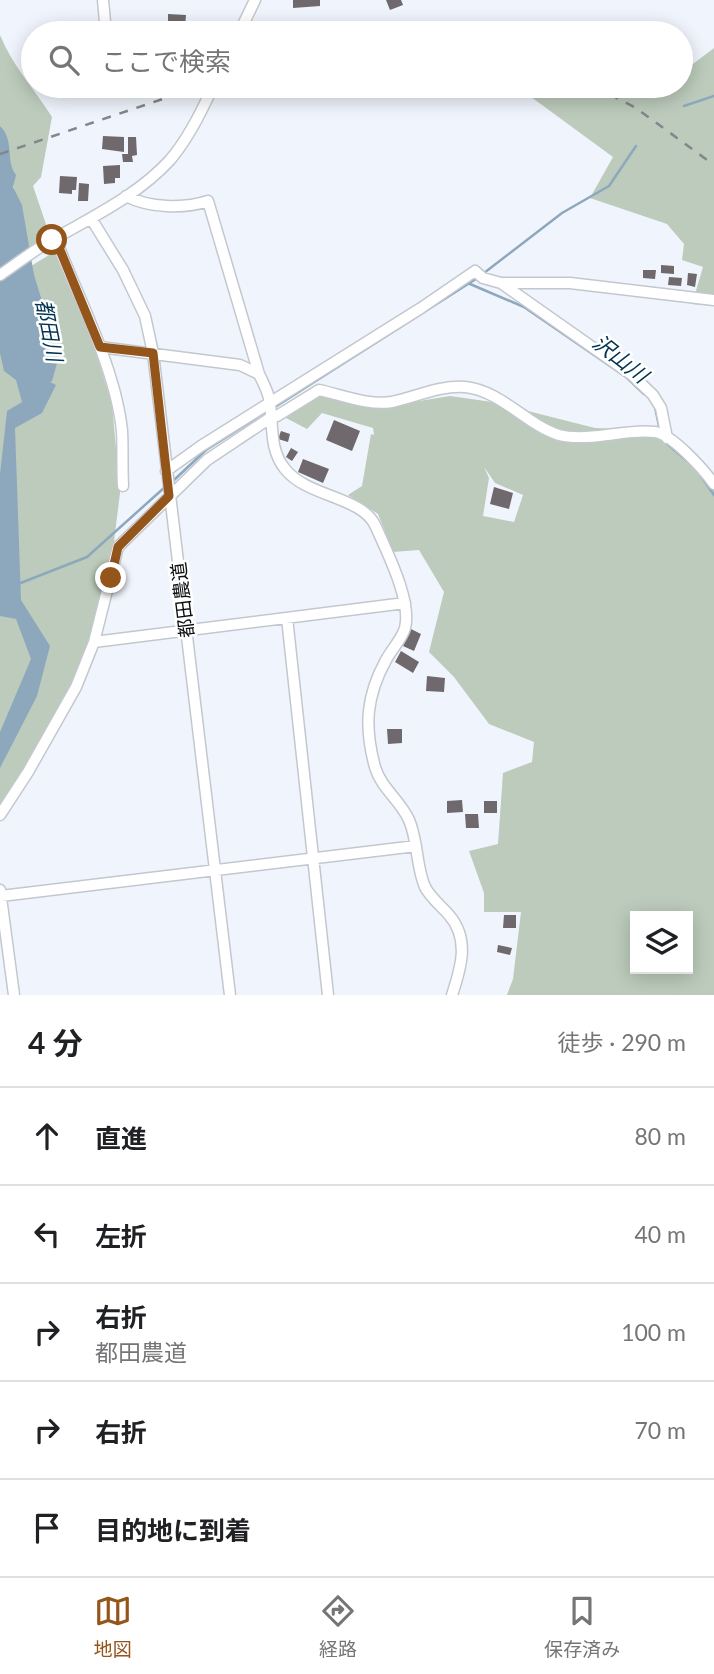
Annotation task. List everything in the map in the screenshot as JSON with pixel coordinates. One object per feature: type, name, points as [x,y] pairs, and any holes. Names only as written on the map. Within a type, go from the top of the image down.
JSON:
[{"type":"street","points":[[103,0],[105,21]]},
{"type":"street","points":[[245,21],[255,0]]},
{"type":"street","points":[[0,275],[52,240],[92,220],[170,160],[207,98]]},
{"type":"street","points":[[126,196],[136,201],[181,206],[208,201],[269,410],[276,454],[291,477],[317,491],[355,504],[375,524],[405,603],[405,628],[373,684],[368,711],[375,767],[383,786],[408,818],[426,887],[454,921],[462,941],[462,964],[452,995]]},
{"type":"street","name":"都田農道","points":[[92,220],[123,270],[145,316],[153,353],[230,995]]},
{"type":"street","points":[[52,240],[60,250],[100,347],[122,431],[123,486]]},
{"type":"street","points":[[167,474],[269,410],[421,308],[479,274],[501,283],[639,382],[653,395],[661,408],[663,435]]},
{"type":"street","points":[[501,283],[579,284],[714,300]]},
{"type":"street","points":[[100,347],[240,365],[259,374]]},
{"type":"street","points":[[269,410],[277,416],[319,390],[374,403],[390,402],[447,387],[461,387],[486,392],[547,430],[561,435],[593,437],[631,432],[663,435],[702,467],[714,484]]},
{"type":"street","points":[[0,815],[76,687],[94,642],[118,547],[169,494],[269,410]]},
{"type":"street","points":[[94,642],[405,603]]},
{"type":"street","points":[[287,618],[328,995]]},
{"type":"street","points":[[14,995],[1,893],[215,871],[416,846]]},
{"type":"green space","points":[[0,35],[21,73],[21,98],[39,98],[52,117],[41,177],[33,186],[50,236],[29,249],[0,133]]},
{"type":"green space","points":[[714,48],[714,306],[692,304],[703,267],[682,260],[684,244],[667,224],[590,198],[613,157],[532,98],[693,98],[693,64]]},
{"type":"green space","points":[[54,252],[86,321],[112,404],[120,493],[109,582],[80,666],[50,729],[0,806],[0,285]]},
{"type":"green space","points":[[321,392],[401,404],[450,396],[492,402],[595,428],[653,430],[714,477],[714,995],[507,995],[513,979],[521,912],[484,912],[484,893],[469,851],[498,844],[503,773],[532,762],[534,742],[489,724],[454,677],[429,652],[444,592],[419,550],[393,552],[378,514],[348,495],[362,486],[371,434],[374,435],[373,428],[322,413],[307,429],[286,418]],"holes":[[[484,467],[495,483],[523,495],[514,522],[483,516],[489,478]]]},
{"type":"water","name":"都田川","points":[[0,126],[9,144],[11,163],[16,175],[13,187],[22,205],[34,275],[59,356],[50,382],[56,385],[42,413],[15,428],[21,600],[50,646],[37,696],[0,768],[0,732],[31,659],[16,619],[0,616],[0,474],[7,411],[22,402],[16,380],[4,371],[0,353]]},
{"type":"building","points":[[293,0],[320,0],[320,6],[293,8]]},
{"type":"building","points":[[386,0],[401,0],[403,5],[390,10]]},
{"type":"building","points":[[168,14],[186,15],[186,21],[168,21]]},
{"type":"building","points":[[103,136],[124,137],[124,152],[102,149]]},
{"type":"building","points":[[128,137],[136,137],[137,155],[132,156],[133,162],[123,162],[122,154],[128,154]]},
{"type":"building","points":[[120,165],[120,178],[115,178],[115,183],[104,184],[103,166]]},
{"type":"building","points":[[60,176],[77,177],[76,190],[72,190],[72,194],[59,193]]},
{"type":"building","points":[[79,183],[89,184],[88,201],[78,201]]},
{"type":"building","points":[[661,265],[674,266],[674,274],[661,273]]},
{"type":"building","points":[[643,270],[656,270],[655,279],[643,278]]},
{"type":"building","points":[[688,273],[697,274],[695,287],[687,285]]},
{"type":"building","points":[[669,277],[682,278],[681,286],[668,285]]},
{"type":"building","points":[[334,420],[360,431],[352,451],[326,440]]},
{"type":"building","points":[[281,431],[290,434],[288,442],[278,439]]},
{"type":"building","points":[[291,448],[298,452],[292,461],[286,457]]},
{"type":"building","points":[[303,459],[329,469],[323,483],[298,472]]},
{"type":"building","points":[[494,487],[513,493],[509,509],[490,504]]},
{"type":"building","points":[[411,629],[421,634],[414,651],[403,646]]},
{"type":"building","points":[[401,651],[419,662],[413,673],[395,662]]},
{"type":"building","points":[[427,676],[445,678],[444,692],[426,691]]},
{"type":"building","points":[[387,729],[402,729],[402,743],[388,744]]},
{"type":"building","points":[[462,800],[463,812],[447,813],[447,801]]},
{"type":"building","points":[[484,801],[497,801],[497,813],[484,813]]},
{"type":"building","points":[[465,814],[478,814],[479,828],[466,828]]},
{"type":"building","points":[[504,915],[516,915],[516,928],[503,928]]},
{"type":"building","points":[[498,945],[512,948],[510,955],[497,952]]},
{"type":"waterway","points":[[684,106],[714,96]]},
{"type":"waterway","points":[[484,273],[562,213],[609,186],[636,146]]},
{"type":"waterway","points":[[275,407],[479,277]]},
{"type":"waterway","name":"沢山川","points":[[470,284],[524,307],[626,377],[644,394]]},
{"type":"waterway","name":"沢山川","points":[[655,407],[660,431]]},
{"type":"waterway","points":[[173,481],[206,450],[266,412]]},
{"type":"waterway","name":"沢山川","points":[[663,440],[687,461]]},
{"type":"waterway","name":"沢山川","points":[[701,476],[714,495]]},
{"type":"waterway","points":[[18,584],[87,557],[165,487]]},
{"type":"railway","points":[[0,154],[166,98]]},
{"type":"railway","points":[[617,98],[636,108],[714,165]]},
{"type":"route","points":[[52,240],[60,250],[100,347],[153,353],[169,496],[118,547],[111,578]]}]
